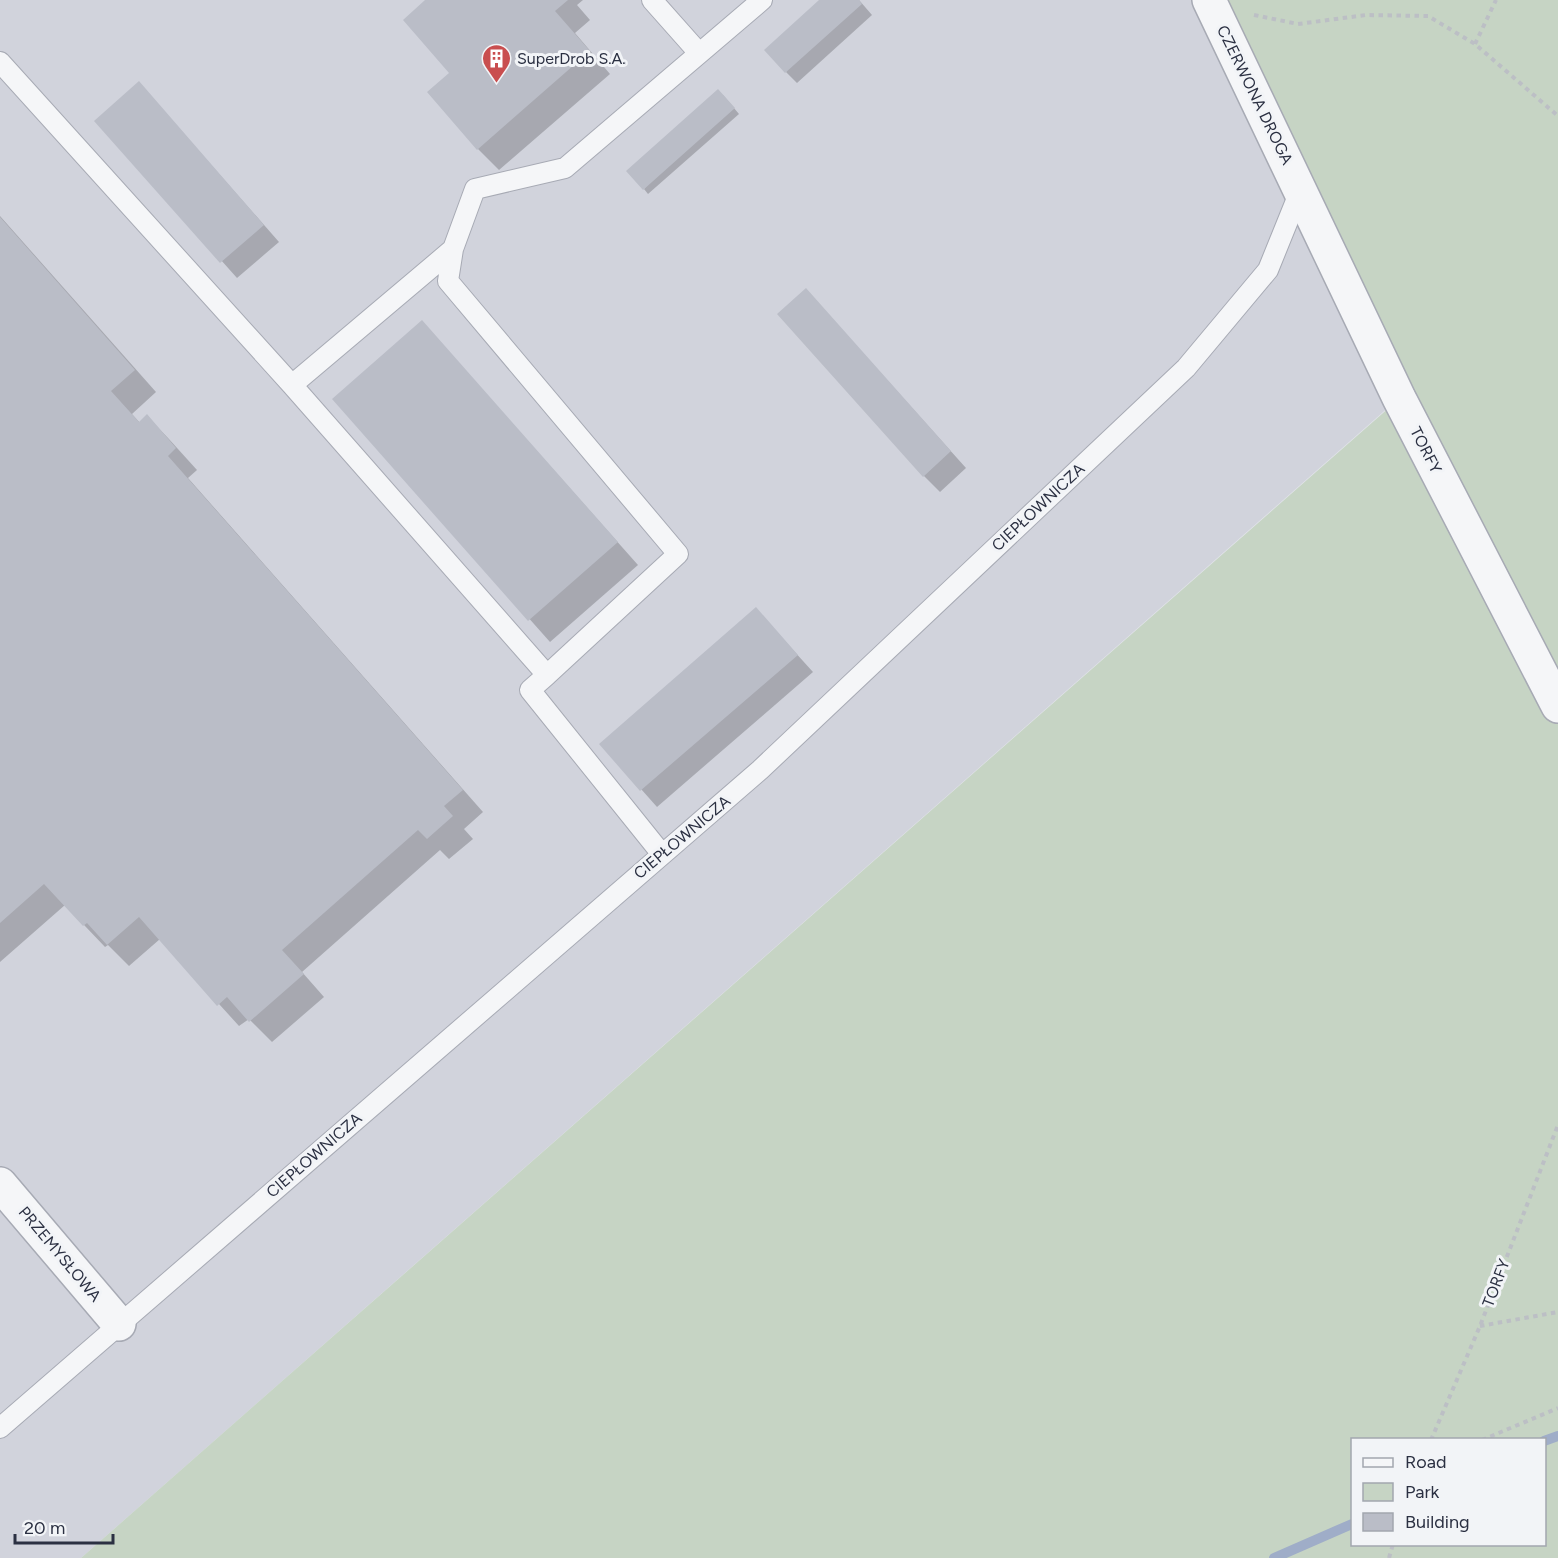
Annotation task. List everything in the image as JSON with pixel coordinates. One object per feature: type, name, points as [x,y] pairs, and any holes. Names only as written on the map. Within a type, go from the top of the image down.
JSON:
[{"type":"street","name":"CZERWONA DROGA","points":[[1211,3],[1300,191]]},
{"type":"street","name":"TORFY","points":[[1300,191],[1399,398],[1558,706]]},
{"type":"street","name":"PRZEMYSŁOWA","points":[[0,1184],[119,1324]]},
{"type":"lane","points":[[652,0],[699,53]]},
{"type":"lane","points":[[662,853],[530,690],[678,554],[448,281],[453,249],[475,189],[565,168],[762,0]]},
{"type":"lane","points":[[0,62],[292,385],[546,675]]},
{"type":"lane","name":"CIEPŁOWNICZA","points":[[0,1428],[760,770],[1186,368],[1268,270],[1300,191]]},
{"type":"lane","points":[[292,385],[453,249]]},
{"type":"path","points":[[1475,44],[1496,0]]},
{"type":"path","points":[[1211,3],[1298,24],[1366,15],[1428,16],[1475,44],[1558,116]]},
{"type":"path","name":"TORFY","points":[[1432,1438],[1479,1326],[1547,1147],[1558,1125]]},
{"type":"path","points":[[1479,1326],[1558,1312]]},
{"type":"path","points":[[1487,1438],[1558,1408]]},
{"type":"shaded area","points":[[0,0],[1209,0],[1399,398],[81,1558],[0,1558]]},
{"type":"green space","points":[[1209,0],[1558,0],[1558,1558],[81,1558],[1399,399]]},
{"type":"building","name":"SuperDrob S.A.","points":[[425,0],[568,0],[555,11],[590,51],[477,150],[427,92],[449,73],[403,20]]},
{"type":"building","points":[[819,0],[859,0],[862,4],[785,73],[764,50]]},
{"type":"building","points":[[139,81],[264,225],[220,263],[94,121]]},
{"type":"building","points":[[718,89],[735,108],[643,190],[626,171]]},
{"type":"building","points":[[0,217],[135,370],[111,391],[139,422],[147,414],[176,448],[168,456],[463,790],[444,806],[453,816],[427,839],[418,830],[282,950],[304,974],[249,1022],[227,997],[217,1006],[139,917],[107,945],[87,923],[83,926],[44,884],[0,923]]},
{"type":"building","points":[[806,288],[951,451],[923,477],[777,314]]},
{"type":"building","points":[[422,320],[618,542],[528,621],[332,399]]},
{"type":"building","points":[[756,607],[798,655],[640,791],[599,744]]},
{"type":"waterway","points":[[1546,1440],[1558,1436]]},
{"type":"waterway","points":[[1274,1558],[1351,1524]]},
{"type":"place","name":"SuperDrob S.A.","points":[[496,84]]}]
